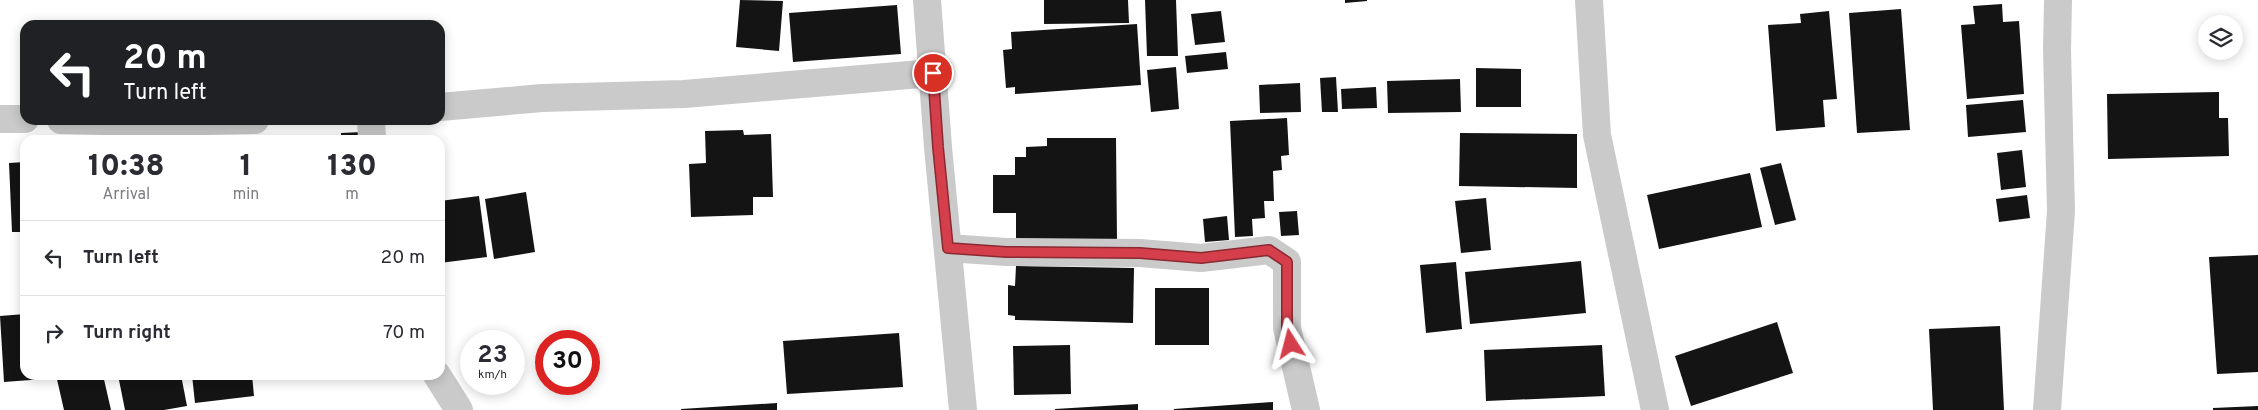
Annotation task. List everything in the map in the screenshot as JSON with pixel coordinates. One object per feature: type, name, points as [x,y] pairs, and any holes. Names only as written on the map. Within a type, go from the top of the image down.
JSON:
[{"type":"street","points":[[927,0],[938,147],[963,410]]},
{"type":"street","points":[[1589,0],[1596,135],[1655,410]]},
{"type":"street","points":[[2046,410],[2061,211],[2057,50],[2058,0]]},
{"type":"street","points":[[445,107],[542,98],[684,94],[933,73]]},
{"type":"street","points":[[0,119],[20,119]]},
{"type":"street","points":[[948,248],[1006,252],[1140,253],[1201,258],[1269,250],[1287,262],[1287,328],[1306,410]]},
{"type":"street","points":[[439,380],[451,409]]},
{"type":"building","points":[[740,0],[783,1],[779,51],[736,47]]},
{"type":"building","points":[[1044,0],[1128,0],[1129,23],[1044,24]]},
{"type":"building","points":[[1145,0],[1176,0],[1178,56],[1147,56]]},
{"type":"building","points":[[1345,0],[1367,0],[1367,1],[1345,3]]},
{"type":"building","points":[[2002,4],[2003,22],[2019,21],[2024,94],[1967,99],[1961,25],[1975,24],[1973,6]]},
{"type":"building","points":[[897,5],[901,54],[793,62],[789,13]]},
{"type":"building","points":[[1901,9],[1910,130],[1857,133],[1849,13]]},
{"type":"building","points":[[1221,11],[1225,42],[1195,45],[1191,14]]},
{"type":"building","points":[[1829,11],[1837,99],[1823,100],[1825,127],[1776,131],[1768,25],[1801,23],[1800,14]]},
{"type":"building","points":[[1137,24],[1141,85],[1015,94],[1015,87],[1006,88],[1003,50],[1012,49],[1011,32]]},
{"type":"building","points":[[1226,52],[1228,69],[1187,73],[1185,56]]},
{"type":"building","points":[[1176,67],[1179,109],[1151,112],[1147,70]]},
{"type":"building","points":[[1476,68],[1521,69],[1521,107],[1476,107]]},
{"type":"building","points":[[1336,77],[1338,112],[1322,112],[1320,78]]},
{"type":"building","points":[[1460,79],[1461,112],[1388,113],[1387,81]]},
{"type":"building","points":[[1300,83],[1301,112],[1260,113],[1259,85]]},
{"type":"building","points":[[1376,87],[1377,108],[1342,109],[1341,89]]},
{"type":"building","points":[[2219,92],[2219,118],[2228,118],[2229,156],[2108,159],[2107,94]]},
{"type":"building","points":[[2023,100],[2026,132],[1968,137],[1966,105]]},
{"type":"building","points":[[1287,118],[1289,155],[1281,156],[1282,170],[1273,171],[1274,201],[1264,201],[1265,218],[1252,219],[1253,236],[1235,237],[1230,121]]},
{"type":"building","points":[[743,130],[744,135],[771,134],[773,197],[753,197],[753,215],[691,217],[689,164],[706,163],[705,131]]},
{"type":"building","points":[[362,132],[362,135],[341,135],[341,133]]},
{"type":"building","points":[[1460,133],[1577,134],[1577,188],[1459,186]]},
{"type":"building","points":[[1047,138],[1116,138],[1117,242],[1016,243],[1016,213],[993,213],[993,175],[1015,175],[1015,157],[1026,157],[1026,147],[1047,146]]},
{"type":"building","points":[[2022,150],[2026,187],[2001,190],[1997,153]]},
{"type":"building","points":[[20,162],[20,232],[12,232],[9,163]]},
{"type":"building","points":[[1781,163],[1796,220],[1775,225],[1760,168]]},
{"type":"building","points":[[1750,173],[1762,227],[1659,249],[1647,195]]},
{"type":"building","points":[[526,192],[535,252],[494,259],[485,199]]},
{"type":"building","points":[[2027,195],[2030,218],[1999,222],[1996,199]]},
{"type":"building","points":[[479,196],[487,257],[445,262],[445,200]]},
{"type":"building","points":[[1486,198],[1491,250],[1461,253],[1455,201]]},
{"type":"building","points":[[1297,211],[1299,235],[1281,236],[1279,212]]},
{"type":"building","points":[[1227,216],[1229,240],[1205,242],[1203,219]]},
{"type":"building","points":[[2258,255],[2258,372],[2217,374],[2209,257]]},
{"type":"building","points":[[1581,261],[1586,313],[1470,324],[1465,272]]},
{"type":"building","points":[[1456,262],[1462,329],[1426,333],[1420,265]]},
{"type":"building","points":[[1016,266],[1134,268],[1133,323],[1015,320],[1015,316],[1008,315],[1008,285],[1015,286]]},
{"type":"building","points":[[1155,288],[1209,288],[1209,345],[1155,345]]},
{"type":"building","points":[[20,314],[20,380],[31,380],[4,382],[0,316]]},
{"type":"building","points":[[1777,322],[1793,373],[1691,406],[1675,356]]},
{"type":"building","points":[[2000,326],[2004,410],[1933,410],[1929,329]]},
{"type":"building","points":[[899,333],[903,387],[787,394],[783,341]]},
{"type":"building","points":[[1070,345],[1071,394],[1014,395],[1013,346]]},
{"type":"building","points":[[1602,345],[1605,396],[1486,401],[1484,350]]},
{"type":"building","points":[[57,380],[104,380],[111,410],[64,410]]},
{"type":"building","points":[[119,380],[182,380],[187,406],[164,410],[125,410]]},
{"type":"building","points":[[193,380],[252,380],[254,396],[195,403]]},
{"type":"building","points":[[1273,402],[1273,410],[1174,410],[1174,409]]},
{"type":"building","points":[[777,403],[777,410],[681,410],[681,409]]},
{"type":"building","points":[[1138,404],[1138,410],[1055,410],[1055,409]]},
{"type":"building","points":[[2258,406],[2258,410],[2213,410],[2213,408]]},
{"type":"route","points":[[933,73],[948,248],[1006,252],[1140,253],[1201,258],[1269,250],[1287,262],[1287,328],[1291,344]]}]
